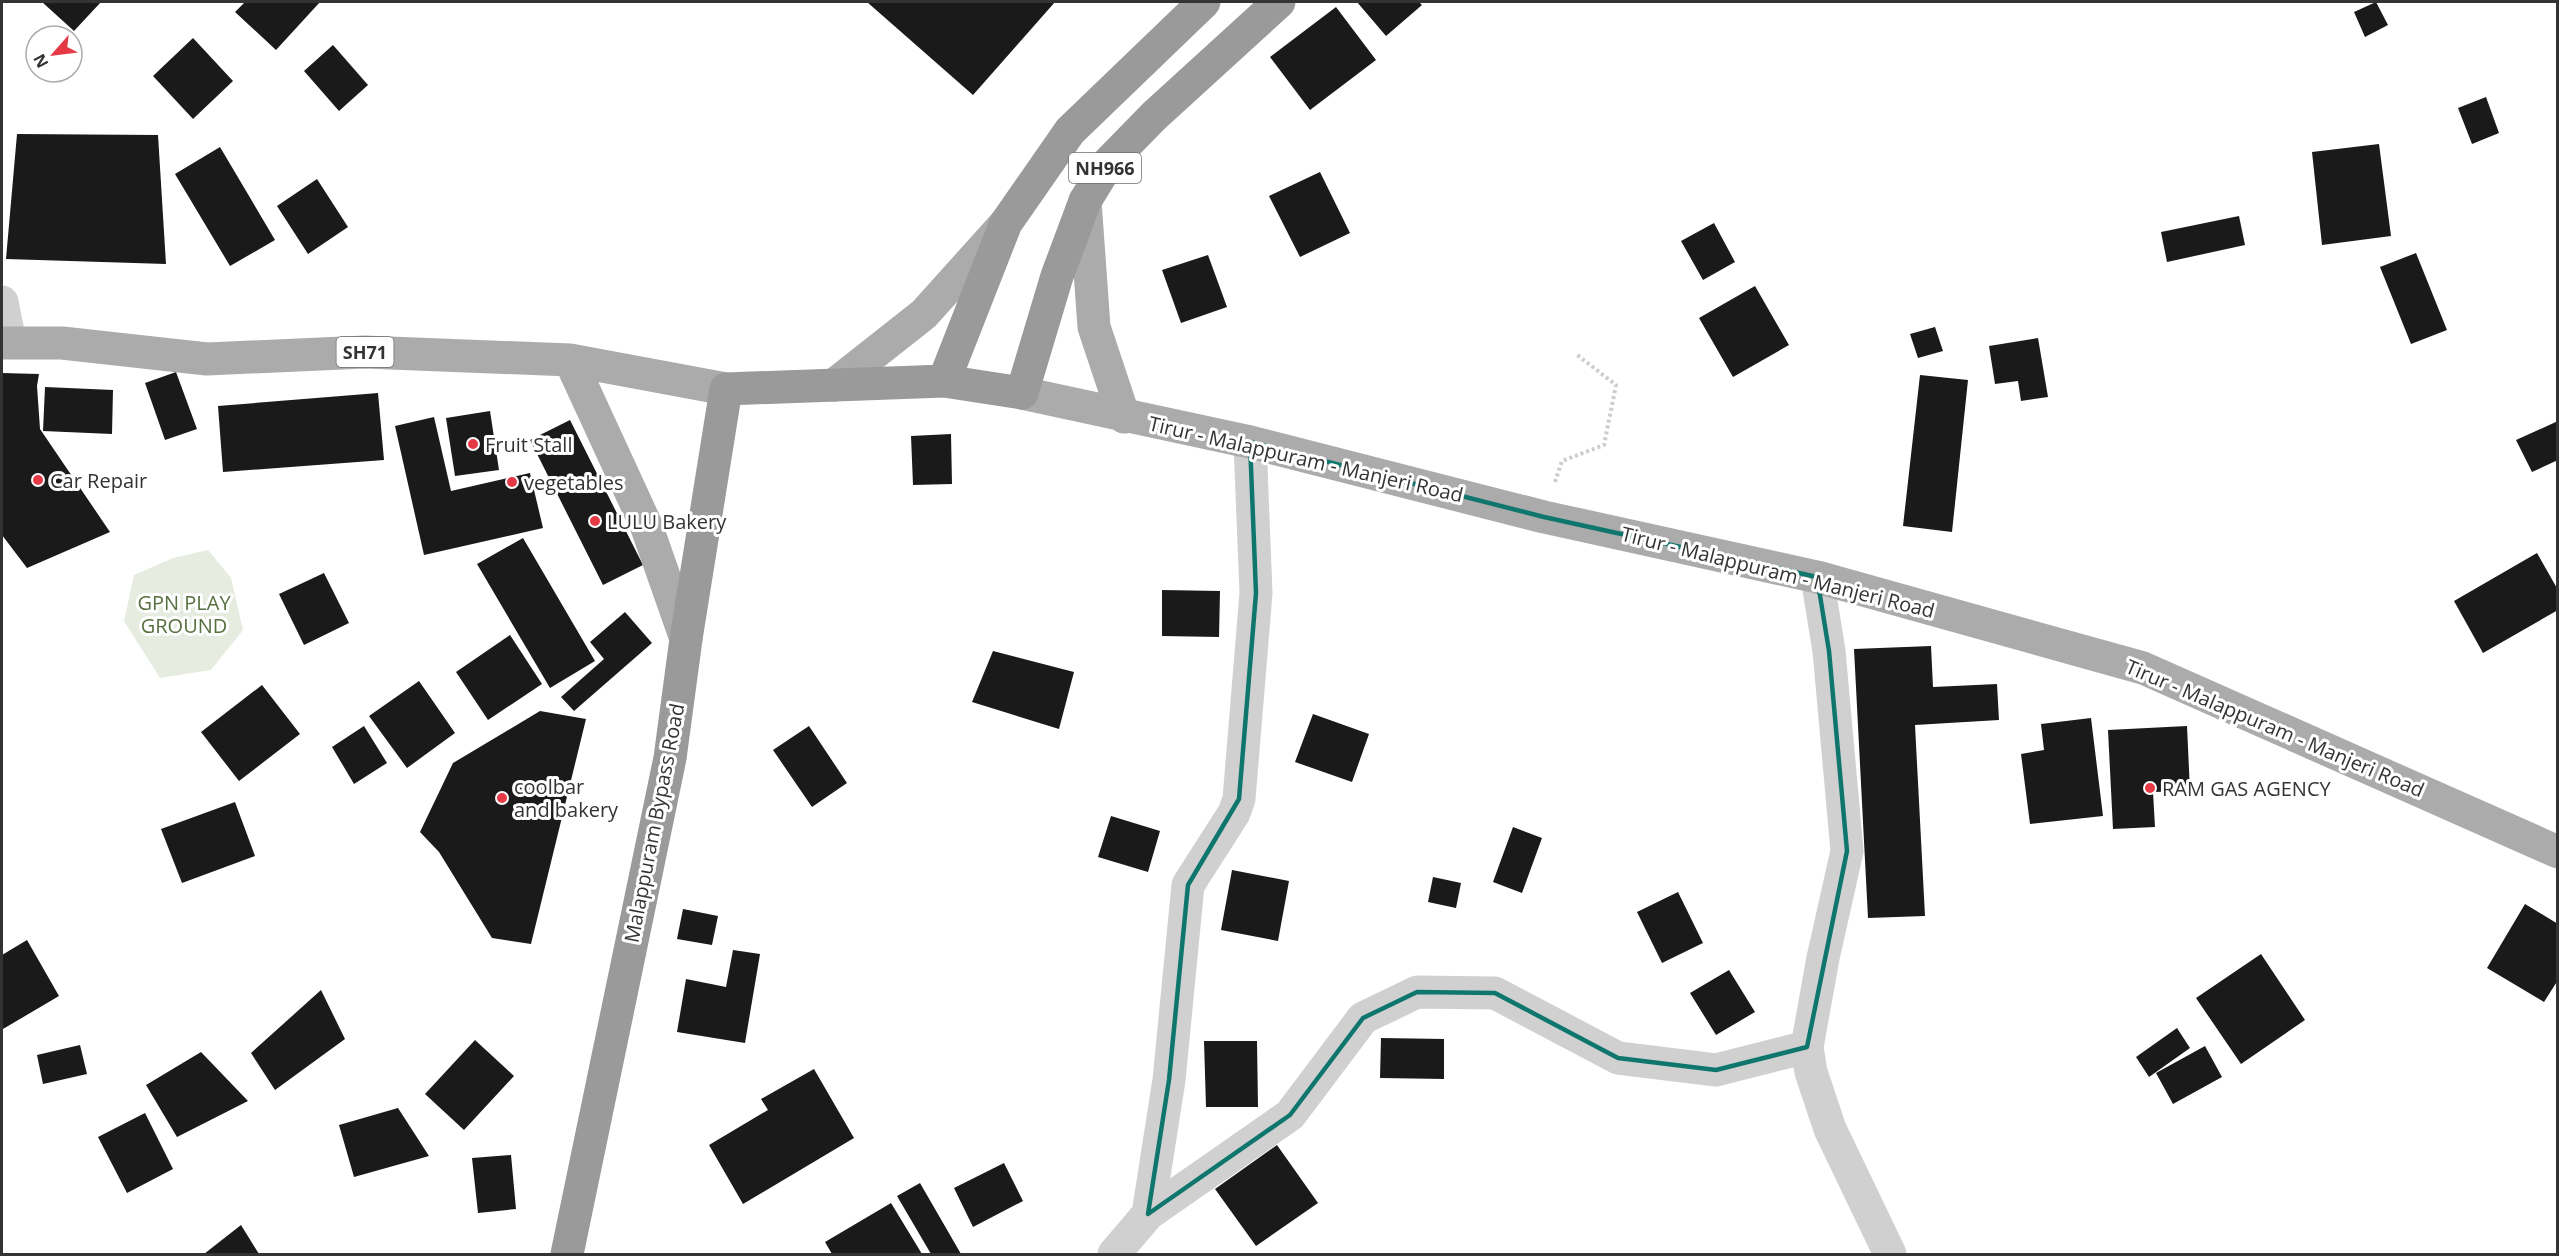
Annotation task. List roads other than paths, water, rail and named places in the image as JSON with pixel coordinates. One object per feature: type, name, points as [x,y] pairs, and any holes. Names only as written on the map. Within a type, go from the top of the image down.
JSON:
[{"type":"highway","name":"NH966","points":[[944,381],[1006,223],[1070,131],[1204,2]]},
{"type":"highway","name":"NH966","points":[[1022,393],[1057,276],[1086,201],[1109,162],[1154,116],[1279,2]]},
{"type":"highway","name":"Tirur - Malappuram - Manjeri Road","points":[[726,389],[944,381],[1022,393]]},
{"type":"highway","name":"Malappuram Bypass Road","points":[[567,1254],[670,758],[686,639],[726,389]]},
{"type":"main road","points":[[1086,201],[1094,327],[1124,417]]},
{"type":"main road","points":[[834,385],[924,314],[1006,223]]},
{"type":"main road","name":"Tirur - Malappuram - Manjeri Road","points":[[6,343],[62,343],[207,359],[365,352],[570,360],[726,389]]},
{"type":"main road","points":[[570,360],[645,525],[686,639]]},
{"type":"main road","name":"Tirur - Malappuram - Manjeri Road","points":[[1022,393],[1124,417],[1250,442],[1544,517],[1817,578],[2144,668],[2558,852]]},
{"type":"street","points":[[2,302],[6,343]]},
{"type":"street","points":[[1148,1214],[1169,1080],[1188,885],[1234,813],[1239,799],[1256,593],[1250,442]]},
{"type":"street","points":[[1817,578],[1829,651],[1847,851],[1823,958],[1807,1047],[1811,1072],[1830,1129],[1890,1254]]},
{"type":"street","points":[[1114,1254],[1148,1214],[1290,1115],[1363,1018],[1417,992],[1495,993],[1618,1058],[1716,1070],[1807,1047]]},
{"type":"place","name":"Fruit Stall","points":[[473,444]]},
{"type":"place","name":"Car Repair","points":[[38,480]]},
{"type":"place","name":"vegetables","points":[[512,482]]},
{"type":"place","name":"LULU Bakery","points":[[595,521]]},
{"type":"place","name":"RAM GAS AGENCY","points":[[2150,788]]},
{"type":"place","name":"coolbar and bakery","points":[[502,798]]},
{"type":"park label","name":"GPN PLAY GROUND","points":[[184,614]]}]
